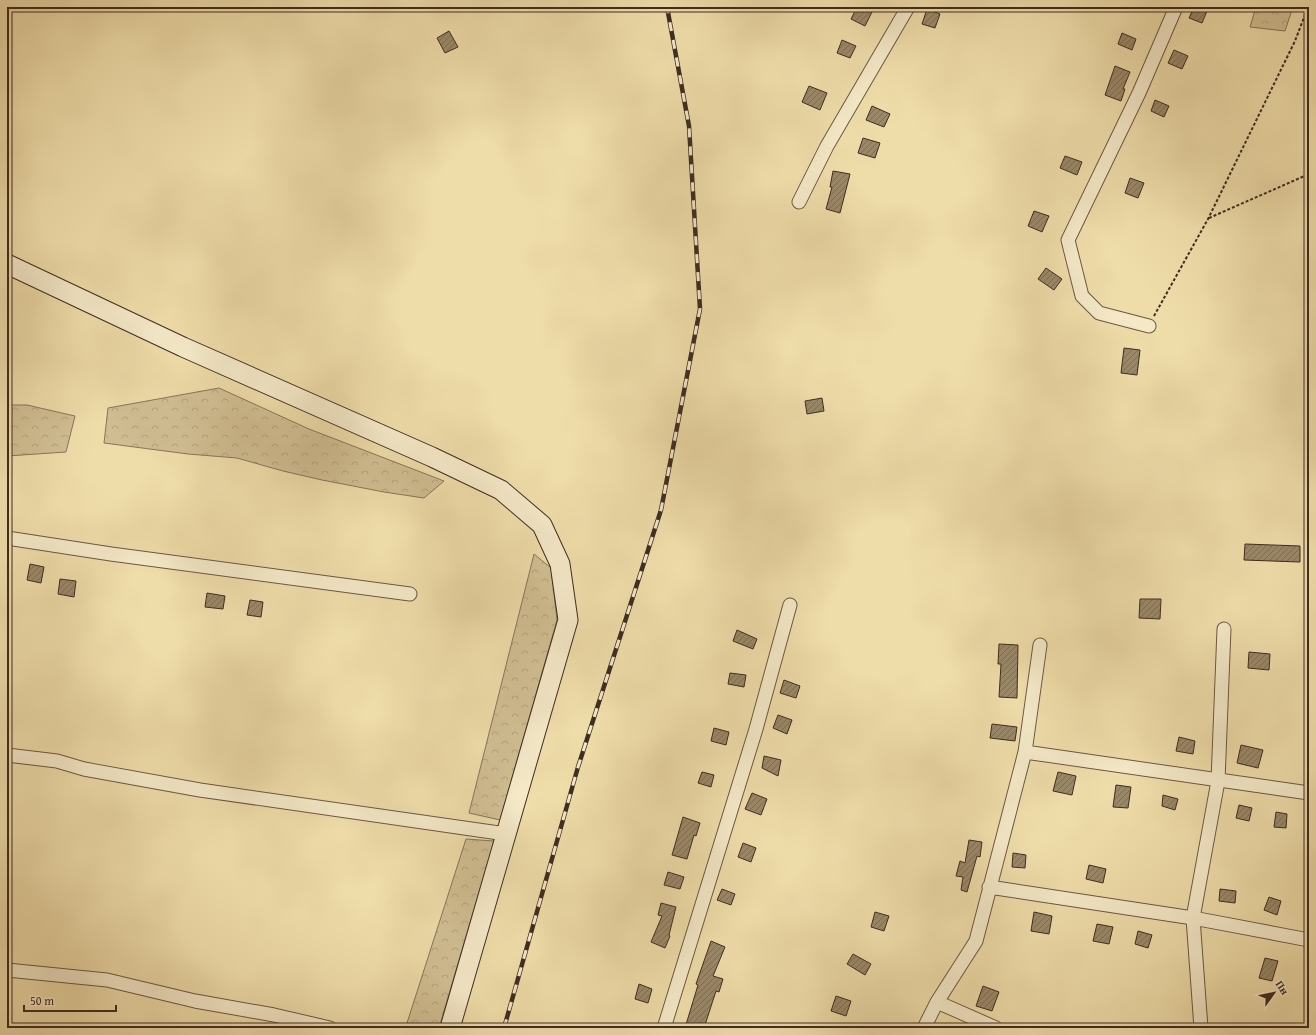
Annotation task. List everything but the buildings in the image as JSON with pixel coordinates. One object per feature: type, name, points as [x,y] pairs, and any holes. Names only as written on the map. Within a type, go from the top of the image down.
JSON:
[{"type":"street","points":[[799,202],[827,146],[908,7]]},
{"type":"street","points":[[1148,326],[1099,313],[1082,296],[1068,240],[1139,93],[1176,7]]},
{"type":"street","points":[[7,264],[183,347],[432,457],[501,490],[542,525],[560,564],[568,620],[450,1028]]},
{"type":"street","points":[[7,538],[111,554],[410,594]]},
{"type":"street","points":[[664,1028],[756,729],[790,606]]},
{"type":"street","points":[[1201,1028],[1193,918],[1218,781],[1224,629]]},
{"type":"street","points":[[924,1028],[937,1002],[976,941],[1025,752],[1040,645]]},
{"type":"street","points":[[1025,752],[1309,793]]},
{"type":"street","points":[[7,755],[57,761],[84,769],[200,790],[506,834]]},
{"type":"street","points":[[989,887],[1193,918],[1309,940]]},
{"type":"street","points":[[7,970],[107,980],[196,1001],[274,1015],[330,1028]]},
{"type":"street","points":[[937,1002],[996,1028]]},
{"type":"path","points":[[1148,326],[1208,219],[1295,41],[1308,7]]},
{"type":"path","points":[[1208,219],[1309,174]]},
{"type":"green space","points":[[1256,7],[1293,7],[1285,31],[1250,27]]},
{"type":"green space","points":[[219,388],[309,429],[444,481],[424,498],[322,480],[237,458],[188,454],[104,443],[108,408]]},
{"type":"green space","points":[[7,405],[27,405],[75,416],[66,452],[7,456]]},
{"type":"green space","points":[[534,554],[551,568],[557,620],[500,820],[469,813]]},
{"type":"green space","points":[[466,839],[494,841],[439,1028],[424,1028],[407,1023]]},
{"type":"railway","points":[[504,1028],[578,767],[661,510],[700,309],[689,126],[667,7]]}]
